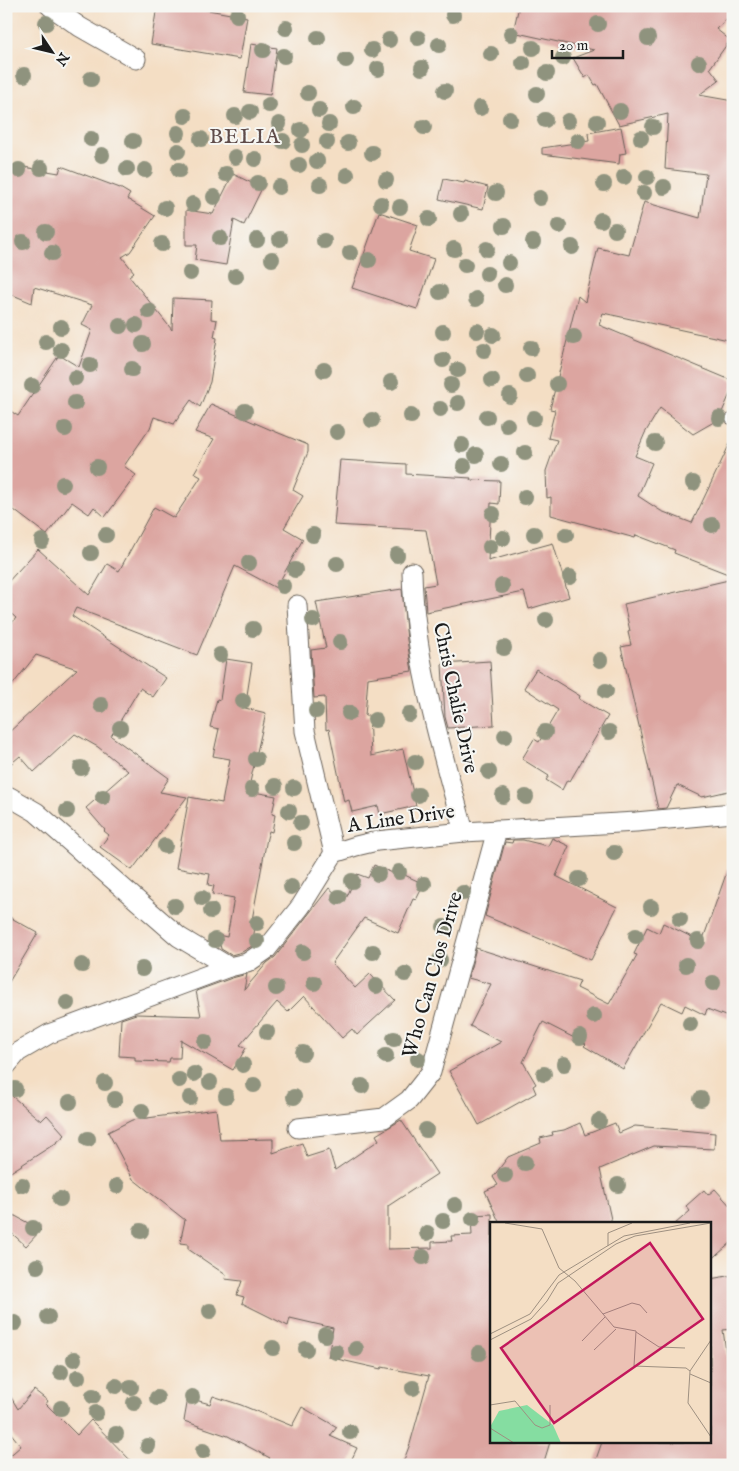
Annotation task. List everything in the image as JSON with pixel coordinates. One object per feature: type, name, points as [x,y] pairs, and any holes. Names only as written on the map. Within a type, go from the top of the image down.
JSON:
[{"type":"street","points":[[50,6],[87,31],[136,59]]},
{"type":"street","name":"Chris Chalie Drive","points":[[412,572],[413,606],[420,658],[464,832]]},
{"type":"street","points":[[297,605],[305,731],[334,853]]},
{"type":"street","points":[[8,798],[36,812],[179,937],[229,967]]},
{"type":"street","name":"A Line Drive","points":[[6,1066],[18,1052],[49,1034],[229,967],[247,963],[266,950],[301,906],[334,853],[378,841],[464,832],[636,822],[733,813]]},
{"type":"street","name":"Who Can Clos Drive","points":[[298,1128],[384,1118],[409,1100],[430,1072],[497,830]]},
{"type":"building","points":[[157,6],[186,6],[247,17],[240,59],[151,44]]},
{"type":"building","points":[[519,6],[733,6],[733,13],[716,29],[730,40],[710,68],[719,80],[699,95],[733,101],[733,341],[603,313],[599,325],[733,381],[733,387],[719,419],[693,434],[660,408],[645,433],[635,456],[652,463],[638,496],[661,511],[692,523],[733,437],[733,576],[674,553],[675,550],[636,535],[635,538],[551,515],[551,497],[547,498],[546,471],[557,440],[548,438],[555,410],[550,409],[578,296],[585,302],[598,248],[629,255],[644,202],[700,218],[706,174],[665,169],[668,114],[619,125],[597,84],[595,85],[589,75],[585,78],[573,58],[594,50],[513,32]]},
{"type":"building","points":[[251,44],[277,48],[270,95],[244,92]]},
{"type":"building","points":[[621,127],[626,153],[620,154],[619,164],[542,154],[542,148],[589,141],[588,133]]},
{"type":"building","points":[[6,164],[59,173],[61,166],[120,188],[130,194],[127,199],[155,216],[130,252],[122,257],[134,272],[129,276],[172,330],[173,298],[212,300],[211,319],[217,320],[214,337],[217,338],[210,382],[200,407],[191,400],[174,424],[154,417],[150,428],[124,466],[136,475],[105,517],[94,507],[89,514],[72,502],[47,535],[6,504],[6,408],[18,416],[59,355],[79,367],[92,330],[82,325],[92,305],[34,287],[32,303],[6,292]]},
{"type":"building","points":[[233,174],[262,188],[244,225],[234,220],[226,265],[195,260],[197,245],[186,245],[186,210],[213,214]]},
{"type":"building","points":[[444,179],[464,183],[465,181],[488,187],[483,209],[439,199]]},
{"type":"building","points":[[379,212],[418,225],[409,251],[434,259],[417,309],[352,288]]},
{"type":"building","points":[[211,404],[308,445],[308,452],[293,490],[303,496],[284,528],[303,539],[276,588],[235,566],[197,655],[76,608],[72,616],[166,678],[153,697],[140,688],[111,736],[169,778],[160,792],[187,797],[132,870],[100,847],[109,835],[86,808],[128,771],[98,747],[75,734],[34,772],[20,756],[6,768],[6,735],[77,669],[36,655],[6,693],[6,630],[16,618],[6,609],[6,584],[38,549],[89,595],[107,564],[119,571],[154,507],[174,518],[201,477],[194,473],[214,439],[195,432]]},
{"type":"building","points":[[340,460],[406,464],[406,474],[500,481],[499,504],[491,503],[488,561],[553,543],[569,597],[529,609],[524,592],[426,612],[424,586],[436,584],[426,530],[334,525]]},
{"type":"building","points":[[733,579],[733,790],[702,797],[677,785],[666,808],[658,809],[621,647],[631,645],[624,604]]},
{"type":"building","points":[[402,589],[412,671],[368,678],[365,716],[369,716],[371,756],[403,749],[416,806],[380,814],[378,806],[352,812],[349,800],[344,802],[329,729],[326,730],[325,697],[314,698],[311,650],[326,648],[316,602]]},
{"type":"building","points":[[226,659],[252,663],[245,708],[266,713],[248,791],[276,796],[272,814],[275,815],[272,832],[269,831],[267,838],[252,920],[256,921],[252,946],[242,952],[231,955],[221,949],[218,935],[227,937],[234,898],[212,894],[214,886],[208,885],[210,874],[176,868],[189,797],[222,803],[230,759],[213,756],[219,729],[210,727],[217,699],[220,700]]},
{"type":"building","points":[[490,661],[494,725],[448,728],[445,717],[442,664]]},
{"type":"building","points":[[536,669],[580,696],[579,699],[608,716],[570,781],[567,780],[562,790],[546,780],[549,776],[522,759],[534,739],[539,742],[558,710],[524,688]]},
{"type":"building","points":[[552,838],[569,846],[556,876],[617,907],[591,960],[485,916],[505,842],[512,843],[513,840],[523,840],[548,846]]},
{"type":"building","points":[[730,863],[733,864],[733,1019],[707,1009],[705,1015],[685,1005],[682,1012],[661,1002],[623,1069],[584,1046],[586,1044],[543,1022],[523,1062],[536,1084],[533,1086],[536,1093],[479,1125],[449,1071],[501,1042],[470,1026],[491,984],[468,978],[476,948],[580,981],[577,988],[609,1004],[637,955],[634,954],[647,927],[659,933],[663,923],[702,942]]},
{"type":"building","points":[[374,865],[395,874],[396,871],[424,884],[416,900],[413,899],[398,933],[364,918],[332,963],[355,988],[370,974],[395,1000],[357,1035],[352,1029],[342,1038],[304,996],[288,1012],[277,1002],[240,1045],[246,1048],[233,1070],[181,1040],[180,1058],[170,1058],[169,1062],[135,1061],[135,1057],[119,1056],[121,1019],[136,1014],[201,1016],[196,991],[247,974],[244,990],[267,963],[275,957],[329,888],[345,901],[357,874],[368,878]]},
{"type":"building","points":[[6,915],[38,933],[6,987]]},
{"type":"building","points":[[6,1091],[41,1121],[47,1115],[65,1135],[56,1143],[6,1175]]},
{"type":"building","points":[[216,1109],[220,1140],[273,1139],[273,1153],[302,1143],[307,1157],[329,1150],[335,1170],[379,1140],[376,1135],[401,1120],[437,1174],[388,1206],[388,1249],[432,1248],[432,1242],[452,1241],[451,1236],[472,1235],[471,1215],[492,1214],[492,1222],[490,1222],[490,1444],[549,1444],[543,1465],[402,1465],[410,1444],[429,1376],[382,1367],[381,1369],[328,1357],[333,1328],[290,1318],[288,1326],[242,1303],[244,1297],[237,1295],[242,1281],[225,1279],[226,1275],[188,1249],[188,1244],[180,1243],[185,1220],[133,1179],[108,1132],[132,1120]]},
{"type":"building","points":[[580,1123],[585,1135],[615,1123],[619,1133],[635,1126],[715,1133],[714,1149],[654,1146],[600,1169],[612,1222],[499,1222],[485,1191],[498,1185],[493,1177],[508,1157],[541,1143],[540,1138],[553,1135],[552,1132],[564,1130]]},
{"type":"building","points":[[715,1189],[733,1209],[733,1241],[712,1259],[712,1222],[677,1222],[690,1211],[686,1206],[704,1190],[708,1195]]},
{"type":"building","points":[[6,1211],[41,1230],[26,1246],[6,1228]]},
{"type":"building","points":[[733,1275],[733,1329],[723,1330],[729,1373],[733,1372],[733,1465],[594,1465],[601,1444],[712,1444],[712,1279]]},
{"type":"building","points":[[6,1389],[18,1409],[34,1390],[48,1401],[46,1404],[77,1435],[91,1420],[135,1465],[6,1465],[6,1459],[21,1446],[6,1427]]},
{"type":"building","points":[[213,1396],[241,1405],[292,1426],[302,1407],[337,1427],[330,1436],[357,1448],[349,1465],[265,1465],[270,1458],[228,1436],[184,1421],[188,1398],[210,1404]]},
{"type":"district","name":"BELIA","points":[[245,137]]}]
